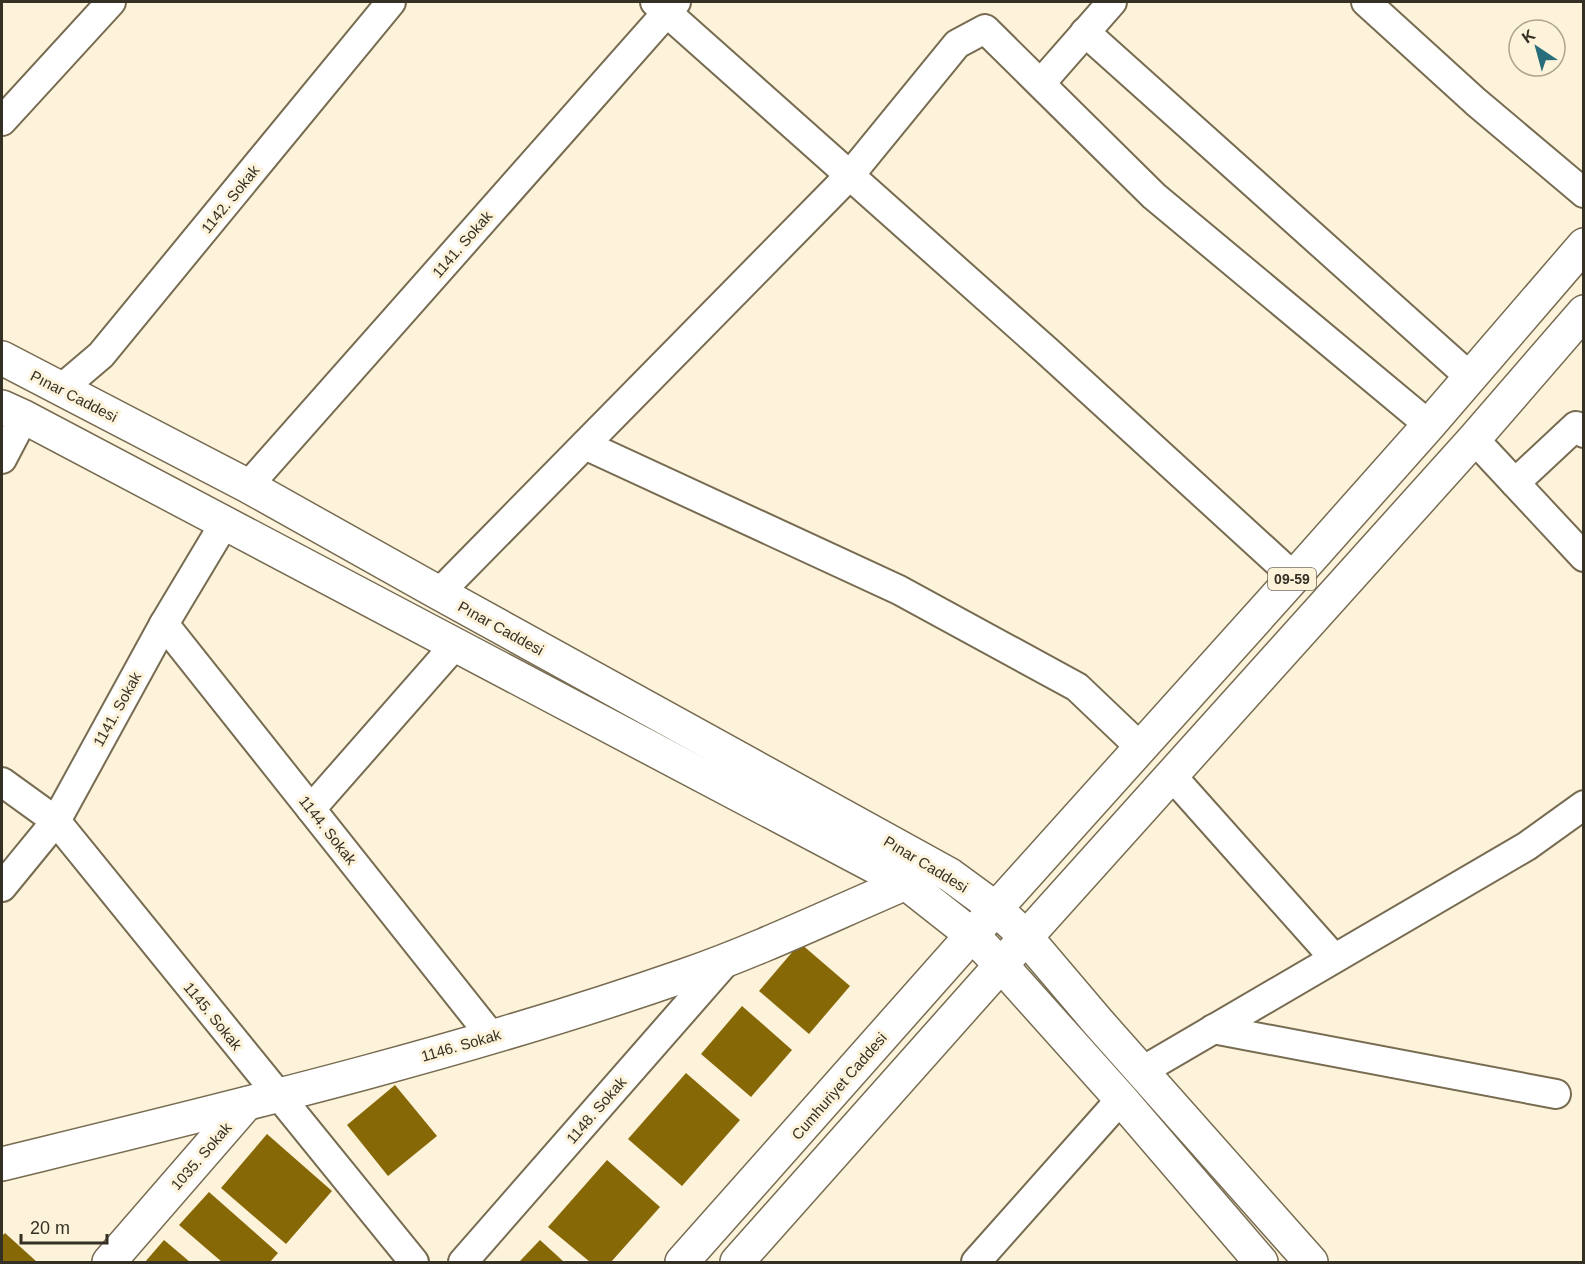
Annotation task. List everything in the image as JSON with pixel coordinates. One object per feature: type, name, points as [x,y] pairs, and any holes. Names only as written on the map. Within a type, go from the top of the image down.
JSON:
[{"type":"main road","name":"09-59","points":[[995,909],[1429,425],[1584,245]]},
{"type":"main road","name":"09-59","points":[[1026,936],[1474,439],[1584,312]]},
{"type":"main road","name":"Pınar Caddesi","points":[[2,358],[248,486],[950,875],[1026,936],[1311,1263]]},
{"type":"main road","name":"Pınar Caddesi","points":[[13,412],[906,883],[972,934],[1001,964],[1121,1099],[1261,1263]]},
{"type":"main road","name":"1146. Sokak","points":[[2,1164],[278,1096],[492,1036],[687,975],[906,883]]},
{"type":"main road","name":"Cumhuriyet Caddesi","points":[[682,1263],[995,909]]},
{"type":"main road","points":[[737,1263],[1026,936]]},
{"type":"main road","name":"1035. Sokak","points":[[109,1263],[246,1104]]},
{"type":"street","points":[[2,121],[111,2]]},
{"type":"street","name":"1142. Sokak","points":[[61,389],[101,356],[391,2]]},
{"type":"street","points":[[1041,83],[1112,2]]},
{"type":"street","points":[[1365,2],[1476,102],[1584,193]]},
{"type":"street","points":[[666,5],[1294,577]]},
{"type":"street","name":"1141. Sokak","points":[[248,486],[666,5]]},
{"type":"street","points":[[439,593],[850,175],[957,45],[985,29],[1154,196],[1429,425]]},
{"type":"street","points":[[1085,32],[1470,377]]},
{"type":"street","points":[[2,459],[13,412]]},
{"type":"street","points":[[1515,483],[1576,426],[1584,433]]},
{"type":"street","points":[[1474,439],[1584,556]]},
{"type":"street","points":[[585,445],[899,590],[1056,675],[1077,687],[1140,747]]},
{"type":"street","name":"1141. Sokak","points":[[2,887],[56,821],[164,624],[225,524]]},
{"type":"street","name":"1144. Sokak","points":[[164,624],[492,1036]]},
{"type":"street","points":[[311,809],[455,645]]},
{"type":"street","points":[[1171,775],[1334,958]]},
{"type":"street","name":"1145. Sokak","points":[[2,782],[56,821],[414,1263]]},
{"type":"street","points":[[1142,1071],[1527,846],[1584,805]]},
{"type":"street","name":"1148. Sokak","points":[[464,1263],[729,958]]},
{"type":"street","points":[[1213,1029],[1556,1094]]},
{"type":"street","points":[[976,1263],[1121,1099]]},
{"type":"building","points":[[800,943],[850,986],[809,1034],[759,991]]},
{"type":"building","points":[[742,1006],[792,1050],[751,1097],[701,1054]]},
{"type":"building","points":[[686,1073],[740,1120],[682,1186],[628,1139]]},
{"type":"building","points":[[395,1085],[437,1136],[388,1176],[347,1125]]},
{"type":"building","points":[[267,1134],[332,1191],[286,1244],[221,1188]]},
{"type":"building","points":[[607,1160],[660,1207],[611,1262],[590,1262],[548,1227]]},
{"type":"building","points":[[209,1192],[278,1253],[270,1262],[222,1262],[179,1225]]},
{"type":"building","points":[[5,1233],[37,1262],[2,1262],[2,1236]]},
{"type":"building","points":[[164,1240],[190,1262],[145,1262]]},
{"type":"building","points":[[540,1240],[564,1262],[519,1262]]}]
